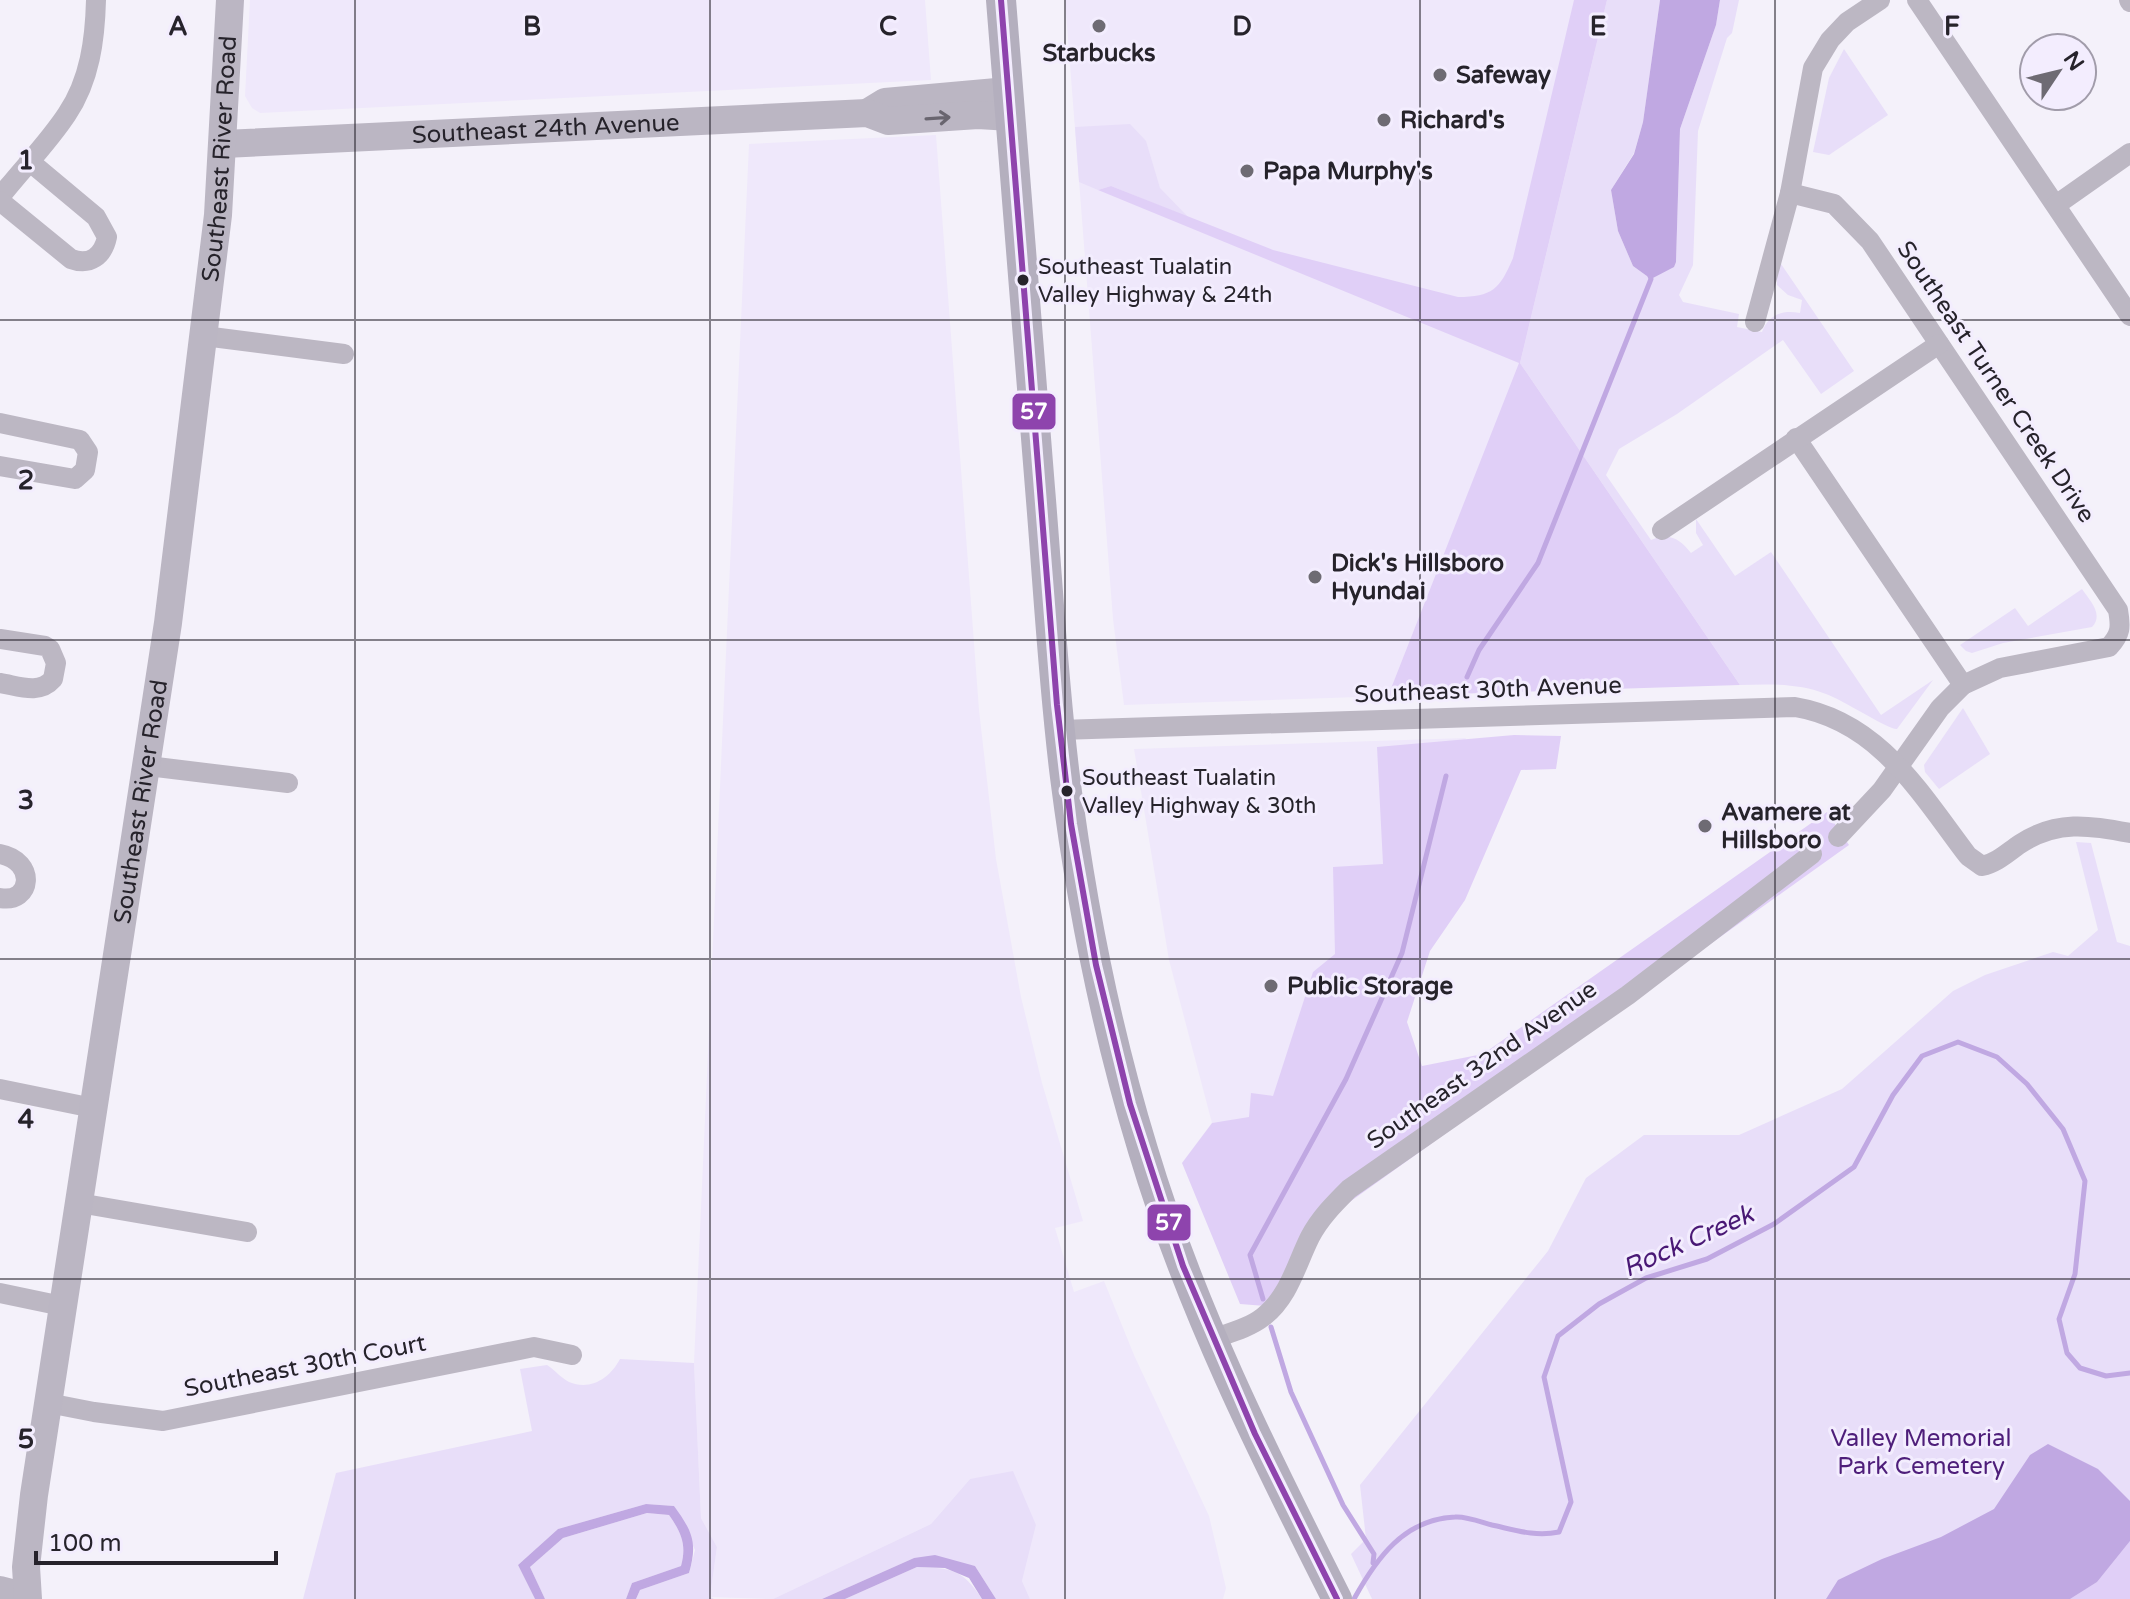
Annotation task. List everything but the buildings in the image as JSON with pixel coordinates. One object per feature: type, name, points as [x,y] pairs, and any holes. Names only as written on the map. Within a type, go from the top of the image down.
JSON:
[{"type":"main road","name":"Southeast River Road","points":[[18,1595],[25,1582],[62,1306],[148,766],[204,336],[224,144],[230,0]]},
{"type":"main road","points":[[1001,0],[1060,730],[1072,832],[1088,926],[1123,1076],[1165,1218],[1212,1339],[1337,1599]]},
{"type":"main road","name":"Southeast 24th Avenue","points":[[224,144],[867,113],[885,102],[1010,104]]},
{"type":"street","points":[[29,161],[96,217],[107,237],[100,254],[92,260],[81,263],[71,259],[3,188],[67,114],[78,94],[89,66],[94,40],[96,0]]},
{"type":"street","points":[[1755,322],[1790,193],[1813,68],[1830,40],[1847,22],[1880,0]]},
{"type":"street","points":[[1917,0],[2130,316]]},
{"type":"street","points":[[2056,205],[2130,153]]},
{"type":"street","name":"Southeast Turner Creek Drive","points":[[1790,193],[1834,204],[1870,241],[2118,610],[2121,625],[2119,636],[2109,647],[2000,668],[1963,685]]},
{"type":"street","points":[[204,336],[344,354]]},
{"type":"street","points":[[1662,530],[1939,344]]},
{"type":"street","points":[[0,423],[74,437],[85,445],[88,452],[85,470],[75,479],[0,466]]},
{"type":"street","points":[[1796,438],[1963,685],[1940,708],[1882,790],[1838,837]]},
{"type":"street","points":[[0,639],[45,646],[50,649],[56,663],[53,679],[42,688],[0,683]]},
{"type":"street","name":"Southeast 30th Avenue","points":[[1060,730],[1774,706],[1809,709],[1842,721],[1880,747],[1900,766],[1968,856],[1982,866],[1990,865],[2032,836],[2061,826],[2098,826],[2130,833]]},
{"type":"street","points":[[148,766],[288,783]]},
{"type":"street","points":[[0,854],[16,859],[26,872],[20,895],[0,898]]},
{"type":"street","name":"Southeast 32nd Avenue","points":[[1212,1339],[1249,1326],[1264,1316],[1287,1291],[1312,1235],[1328,1210],[1349,1189],[1628,995],[1812,854]]},
{"type":"street","points":[[0,1089],[93,1108]]},
{"type":"street","points":[[79,1203],[247,1232]]},
{"type":"street","points":[[0,1293],[62,1306]]},
{"type":"street","name":"Southeast 30th Court","points":[[48,1403],[163,1421],[534,1347],[572,1355]]},
{"type":"shaded area","points":[[250,0],[925,0],[931,80],[260,113],[252,108],[245,96]]},
{"type":"shaded area","points":[[1065,0],[1607,0],[1520,363],[1388,696],[1124,705],[1113,619]]},
{"type":"shaded area","points":[[1574,0],[1607,0],[1520,363],[1740,685],[1388,696],[1519,363],[1098,190],[1111,186],[1273,250],[1458,297],[1487,293],[1499,284],[1513,258]]},
{"type":"shaded area","points":[[1660,0],[1720,0],[1716,25],[1680,129],[1676,262],[1674,267],[1651,279],[1633,266],[1618,231],[1611,190],[1634,154],[1643,122]]},
{"type":"shaded area","points":[[936,135],[979,710],[996,859],[1021,997],[1042,1083],[1083,1221],[1055,1228],[1074,1292],[1104,1281],[1134,1355],[1209,1516],[1226,1588],[1223,1599],[1030,1599],[1022,1581],[1036,1525],[970,1479],[931,1524],[773,1599],[710,1597],[717,1547],[701,1518],[694,1363],[749,144]]},
{"type":"shaded area","points":[[1514,735],[1561,736],[1556,769],[1521,770],[1465,900],[1430,951],[1407,1022],[1422,1066],[1483,1054],[1827,812],[1849,845],[1323,1221],[1277,1307],[1240,1304],[1182,1163],[1212,1123],[1249,1117],[1251,1093],[1273,1096],[1313,972],[1335,954],[1333,867],[1383,864],[1377,747]]},
{"type":"shaded area","name":"Public Storage","points":[[1466,738],[1295,1118],[1212,1123],[1169,960],[1134,749]]},
{"type":"shaded area","points":[[2048,1444],[2098,1469],[2130,1501],[2130,1541],[2097,1582],[2070,1599],[1826,1599],[1838,1580],[1882,1559],[1941,1537],[1994,1509],[2030,1455]]},
{"type":"shaded area","points":[[646,1504],[674,1506],[685,1523],[693,1545],[689,1573],[640,1590],[636,1599],[626,1599],[632,1583],[681,1566],[683,1558],[680,1533],[669,1515],[647,1513],[563,1538],[530,1567],[545,1599],[535,1599],[518,1565],[558,1529]]},
{"type":"shaded area","points":[[2130,1541],[2130,1599],[2070,1599],[2097,1582]]},
{"type":"shaded area","points":[[935,1555],[975,1566],[996,1599],[982,1599],[969,1578],[945,1568],[917,1567],[845,1599],[822,1599],[914,1558]]},
{"type":"green space","points":[[1607,0],[1660,0],[1643,122],[1634,153],[1611,190],[1618,231],[1633,266],[1651,279],[1676,262],[1680,129],[1716,25],[1720,0],[1739,0],[1732,33],[1727,38],[1698,131],[1693,265],[1679,295],[1683,302],[1739,314],[1737,327],[1762,332],[1768,321],[1777,315],[1800,313],[1802,300],[1788,295],[1777,285],[1777,258],[1854,371],[1821,394],[1783,340],[1677,414],[1619,449],[1606,475],[1651,540],[1674,538],[1691,553],[1703,545],[1696,533],[1696,519],[1735,576],[1771,552],[1881,715],[1933,680],[1897,729],[1816,690],[1783,685],[1740,685],[1520,363]]},
{"type":"green space","points":[[1844,49],[1888,115],[1829,155],[1813,152],[1829,78]]},
{"type":"green space","points":[[1130,124],[1146,141],[1160,188],[1188,217],[1111,186],[1098,190],[1079,182],[1075,127]]},
{"type":"green space","points":[[2082,589],[2096,612],[2092,627],[2003,643],[1972,653],[1960,645],[2015,608],[2028,626]]},
{"type":"green space","points":[[1963,708],[1990,754],[1939,789],[1925,772],[1924,765]]},
{"type":"green space","name":"Valley Memorial Park Cemetery","points":[[2076,842],[2091,843],[2117,942],[2130,946],[2130,1599],[1372,1599],[1351,1554],[1366,1539],[1360,1485],[1548,1251],[1586,1178],[1644,1135],[1739,1135],[1842,1089],[1953,991],[1985,975],[2053,952],[2068,956],[2098,930]]},
{"type":"green space","points":[[620,1359],[694,1363],[701,1518],[717,1547],[710,1597],[714,1599],[636,1599],[640,1590],[689,1573],[695,1550],[674,1506],[646,1504],[558,1529],[518,1565],[535,1599],[303,1599],[336,1473],[532,1431],[520,1369],[547,1365],[569,1382],[585,1385],[605,1377]]},
{"type":"green space","points":[[1013,1471],[1036,1525],[1022,1581],[1030,1599],[996,1599],[975,1566],[914,1558],[822,1599],[773,1599],[931,1524],[970,1479]]},
{"type":"green space","points":[[647,1513],[669,1515],[673,1521],[683,1545],[681,1566],[632,1583],[626,1599],[545,1599],[530,1567],[563,1538]]},
{"type":"green space","points":[[917,1567],[955,1572],[968,1581],[982,1599],[845,1599]]},
{"type":"waterway","points":[[1467,677],[1479,650],[1538,563],[1650,276]]},
{"type":"waterway","points":[[1263,1299],[1250,1255],[1346,1079],[1402,953],[1446,776]]},
{"type":"waterway","name":"Rock Creek","points":[[1354,1599],[1382,1556],[1394,1544],[1406,1533],[1437,1519],[1469,1518],[1525,1532],[1559,1532],[1571,1502],[1544,1377],[1558,1336],[1599,1304],[1646,1278],[1707,1259],[1774,1224],[1854,1167],[1893,1095],[1922,1056],[1958,1042],[1997,1057],[2027,1084],[2063,1129],[2085,1181],[2075,1274],[2059,1319],[2067,1353],[2080,1368],[2106,1376],[2130,1373]]},
{"type":"waterway","points":[[1271,1327],[1291,1392],[1343,1505],[1374,1554],[1373,1563]]},
{"type":"transit line","name":"57","points":[[1001,0],[1057,705],[1071,824],[1096,965],[1130,1104],[1183,1266],[1255,1434],[1337,1599]]},
{"type":"place","name":"Starbucks","points":[[1099,26]]},
{"type":"place","name":"Safeway","points":[[1440,75]]},
{"type":"place","name":"Richard's","points":[[1384,120]]},
{"type":"place","name":"Papa Murphy's","points":[[1247,171]]},
{"type":"place","name":"Southeast Tualatin Valley Highway & 24th","points":[[1023,280]]},
{"type":"place","name":"Dick's Hillsboro Hyundai","points":[[1315,577]]},
{"type":"place","name":"Southeast Tualatin Valley Highway & 30th","points":[[1067,791]]},
{"type":"place","name":"Avamere at Hillsboro","points":[[1705,826]]},
{"type":"place","name":"Public Storage","points":[[1271,986]]}]
